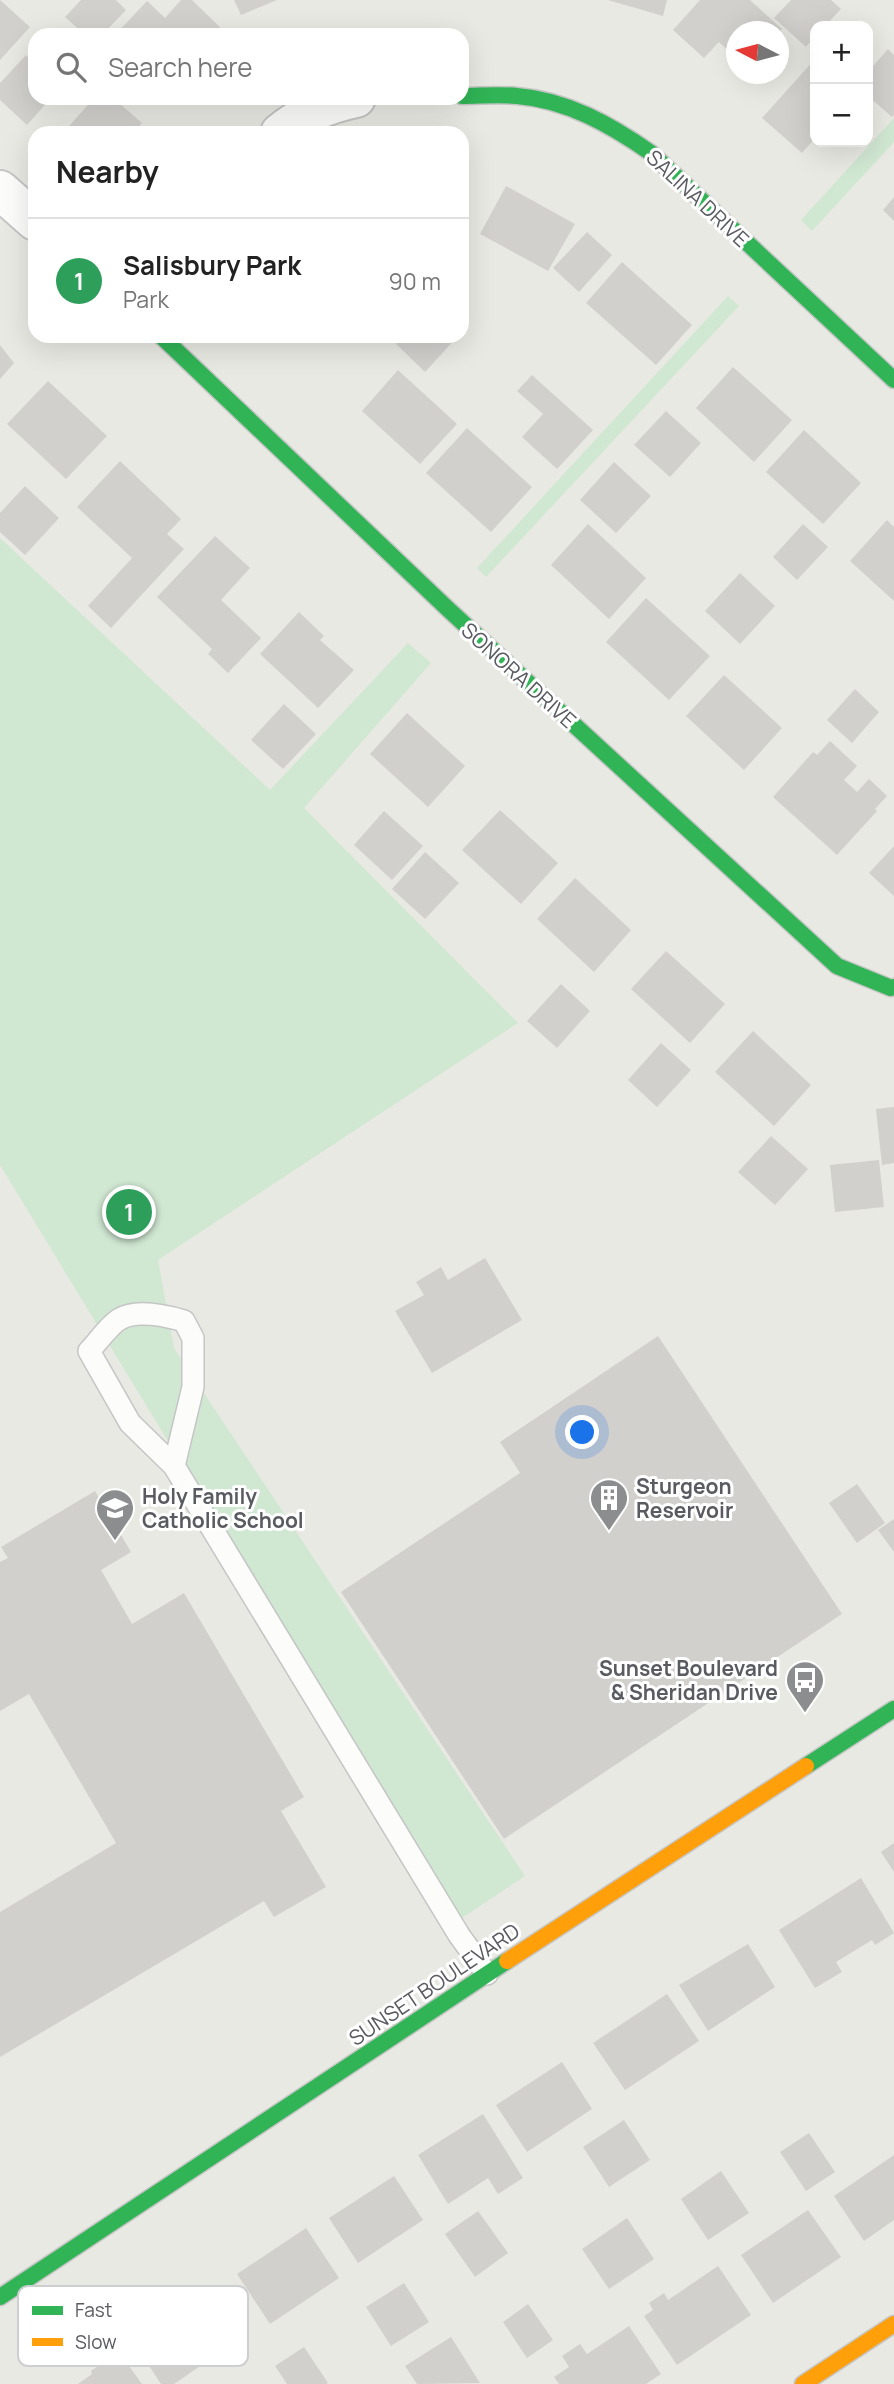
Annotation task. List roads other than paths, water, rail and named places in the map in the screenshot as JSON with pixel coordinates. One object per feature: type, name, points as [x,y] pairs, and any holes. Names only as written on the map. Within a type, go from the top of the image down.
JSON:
[{"type":"street","name":"SALINA DRIVE","points":[[469,96],[519,96],[550,102],[580,111],[629,137],[652,153],[894,380]]},
{"type":"street","points":[[288,126],[316,109],[331,105]]},
{"type":"street","points":[[0,190],[28,216]]},
{"type":"street","name":"SONORA DRIVE","points":[[168,343],[449,610],[838,966],[894,987]]},
{"type":"street","name":"SUNSET BOULEVARD","points":[[0,2297],[487,1973],[894,1709]]},
{"type":"street","points":[[803,2384],[894,2323]]},
{"type":"lane","points":[[174,1466],[193,1387],[193,1338],[184,1321],[161,1314],[120,1319],[89,1351],[130,1423],[174,1466],[452,1923],[487,1973]]},
{"type":"place","name":"Salisbury Park","points":[[129,1212]]},
{"type":"place","name":"Sturgeon Reservoir","points":[[609,1532]]},
{"type":"place","name":"Holy Family Catholic School","points":[[115,1542]]},
{"type":"place","name":"Sunset Boulevard & Sheridan Drive","points":[[805,1714]]}]
